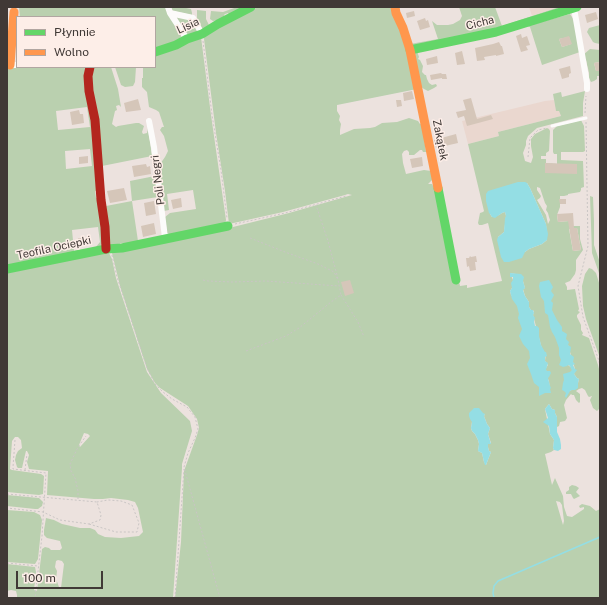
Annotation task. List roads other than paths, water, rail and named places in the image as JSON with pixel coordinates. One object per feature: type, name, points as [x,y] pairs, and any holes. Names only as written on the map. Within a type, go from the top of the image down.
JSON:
[{"type":"street","name":"Zakątek","points":[[395,7],[410,50],[456,280]]},
{"type":"street","name":"Lisia","points":[[156,52],[202,34],[248,8]]},
{"type":"street","name":"Cicha","points":[[410,50],[496,32],[576,8]]},
{"type":"street","points":[[576,8],[587,89]]},
{"type":"street","points":[[11,65],[15,9]]},
{"type":"street","points":[[169,10],[193,18],[202,34]]},
{"type":"street","points":[[169,10],[187,40]]},
{"type":"street","points":[[90,68],[88,76],[95,120],[106,249]]},
{"type":"street","name":"Poli Negri","points":[[149,121],[154,147],[165,238]]},
{"type":"street","name":"Teofila Ociepki","points":[[7,270],[106,249],[122,248],[228,226]]},
{"type":"lane","points":[[552,126],[586,118]]},
{"type":"water","points":[[518,182],[527,183],[530,188],[546,224],[548,234],[547,240],[542,244],[529,249],[525,252],[522,258],[504,262],[501,257],[497,240],[498,237],[504,232],[505,212],[495,218],[492,217],[489,213],[486,194],[488,191]]},
{"type":"water","points":[[510,273],[521,274],[524,277],[523,281],[525,288],[523,290],[529,302],[529,307],[533,310],[535,326],[539,328],[541,345],[546,352],[547,356],[545,357],[545,361],[548,363],[546,370],[550,371],[551,373],[548,378],[551,393],[545,393],[539,396],[539,387],[534,383],[527,364],[530,358],[529,351],[519,336],[522,329],[518,318],[519,314],[517,306],[512,299],[510,291],[512,288],[511,283],[513,277],[510,277]]},
{"type":"water","points":[[549,280],[553,287],[551,291],[554,295],[551,301],[553,303],[552,310],[562,327],[562,331],[567,334],[566,339],[569,342],[568,345],[571,347],[570,354],[574,357],[573,362],[575,364],[573,365],[577,370],[574,374],[579,379],[578,388],[570,391],[566,398],[566,393],[562,390],[564,380],[563,374],[572,370],[568,365],[563,367],[559,365],[561,360],[559,348],[550,327],[548,315],[545,313],[544,301],[541,297],[539,286],[540,282]]},
{"type":"water","points":[[549,404],[552,409],[555,410],[557,417],[557,432],[561,445],[561,449],[558,451],[554,450],[553,448],[554,440],[550,434],[549,426],[543,422],[548,418],[545,409]]},
{"type":"water","points":[[474,408],[479,408],[485,414],[484,416],[490,428],[488,434],[491,444],[488,444],[488,447],[489,451],[491,452],[486,465],[482,453],[478,451],[478,440],[471,428],[472,422],[469,413]]},
{"type":"waterway","points":[[494,598],[494,586],[498,581],[600,537]]}]
